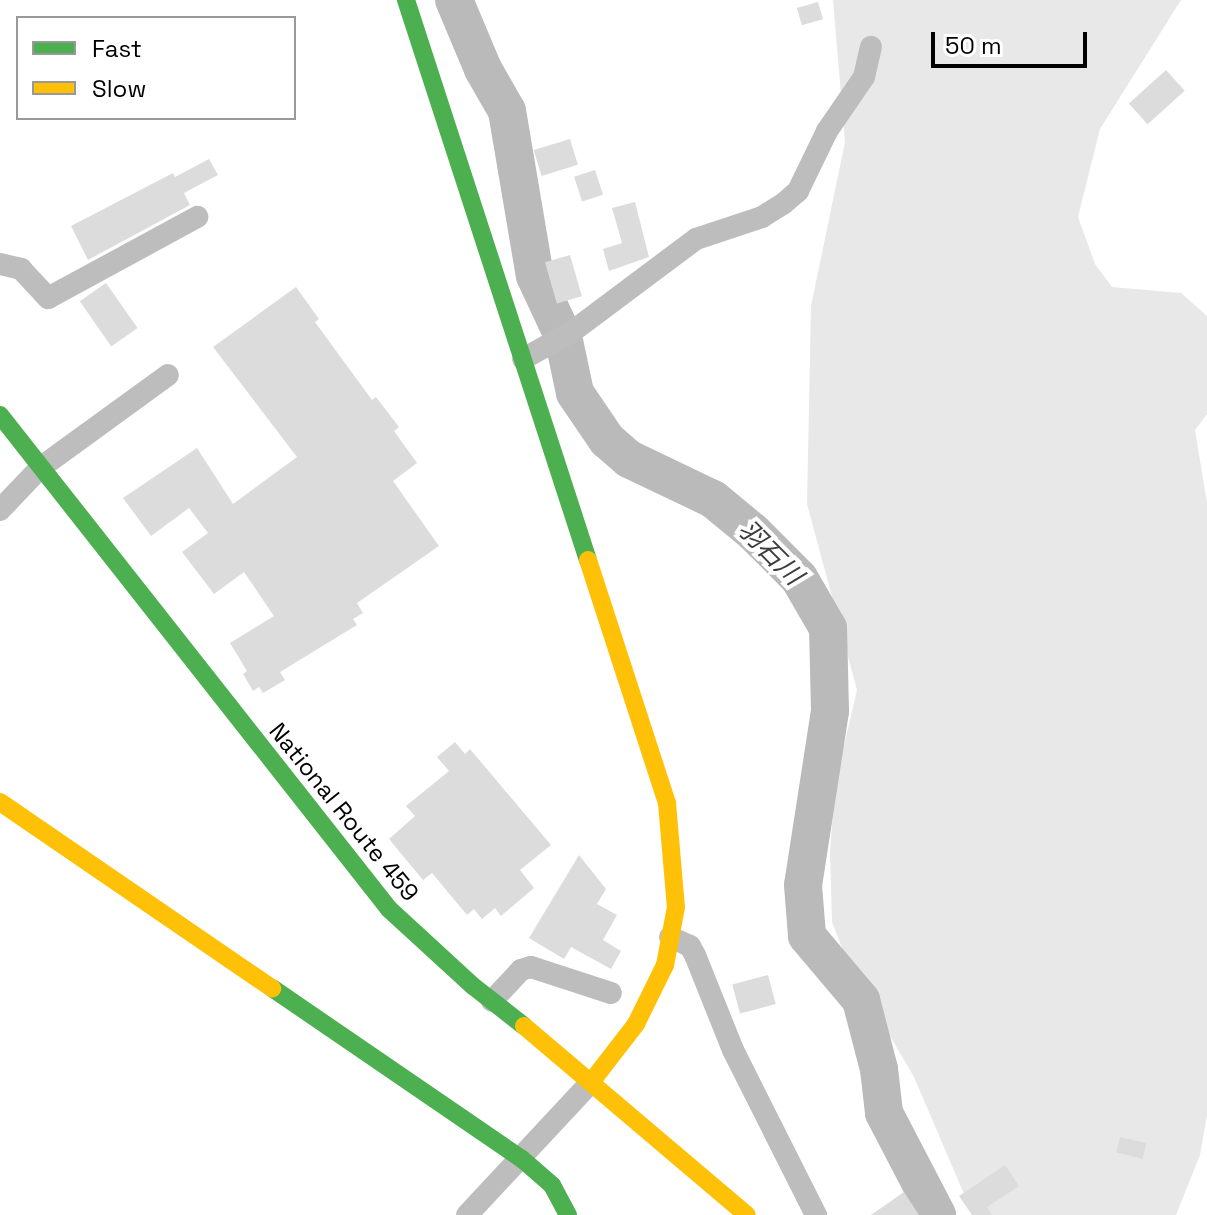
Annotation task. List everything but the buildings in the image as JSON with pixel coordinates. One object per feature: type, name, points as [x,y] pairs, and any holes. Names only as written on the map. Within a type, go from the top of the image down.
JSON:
[{"type":"main road","points":[[406,0],[667,803],[676,907],[665,965],[636,1024],[592,1081]]},
{"type":"main road","name":"National Route 459","points":[[0,415],[389,909],[492,1001],[592,1081],[747,1215]]},
{"type":"main road","points":[[0,802],[522,1159],[552,1185],[568,1215]]},
{"type":"street","points":[[523,359],[573,331],[696,239],[762,217],[798,191],[827,131],[864,77],[871,47]]},
{"type":"street","points":[[0,264],[21,269],[48,298],[197,217]]},
{"type":"street","points":[[0,510],[40,468],[168,375]]},
{"type":"street","points":[[670,937],[690,946],[695,955],[733,1050],[816,1215]]},
{"type":"street","points":[[492,1001],[521,970],[531,967],[611,993]]},
{"type":"street","points":[[467,1215],[592,1081]]},
{"type":"shaded area","points":[[833,0],[1181,0],[1100,129],[1078,217],[1095,264],[1112,287],[1181,293],[1207,316],[1207,414],[1195,430],[1207,503],[1207,1115],[1200,1155],[1176,1215],[973,1215],[914,1077],[850,968],[832,922],[830,852],[835,784],[857,690],[807,504],[811,306],[845,142]]},
{"type":"waterway","name":"羽石川","points":[[454,0],[483,69],[507,111],[535,276],[563,336],[575,393],[607,440],[629,459],[713,499],[753,532],[799,578],[828,628],[830,711],[803,885],[807,936],[861,1000],[879,1069],[884,1113],[937,1215]]},
{"type":"traffic: fast","points":[[406,0],[588,560]]},
{"type":"traffic: fast","points":[[0,415],[389,909],[473,986],[524,1026]]},
{"type":"traffic: fast","points":[[272,988],[522,1159],[552,1185],[568,1215]]},
{"type":"traffic: slow","points":[[588,560],[667,803],[676,907],[665,965],[636,1024],[592,1081]]},
{"type":"traffic: slow","points":[[0,802],[272,988]]},
{"type":"traffic: slow","points":[[524,1026],[747,1215]]}]
